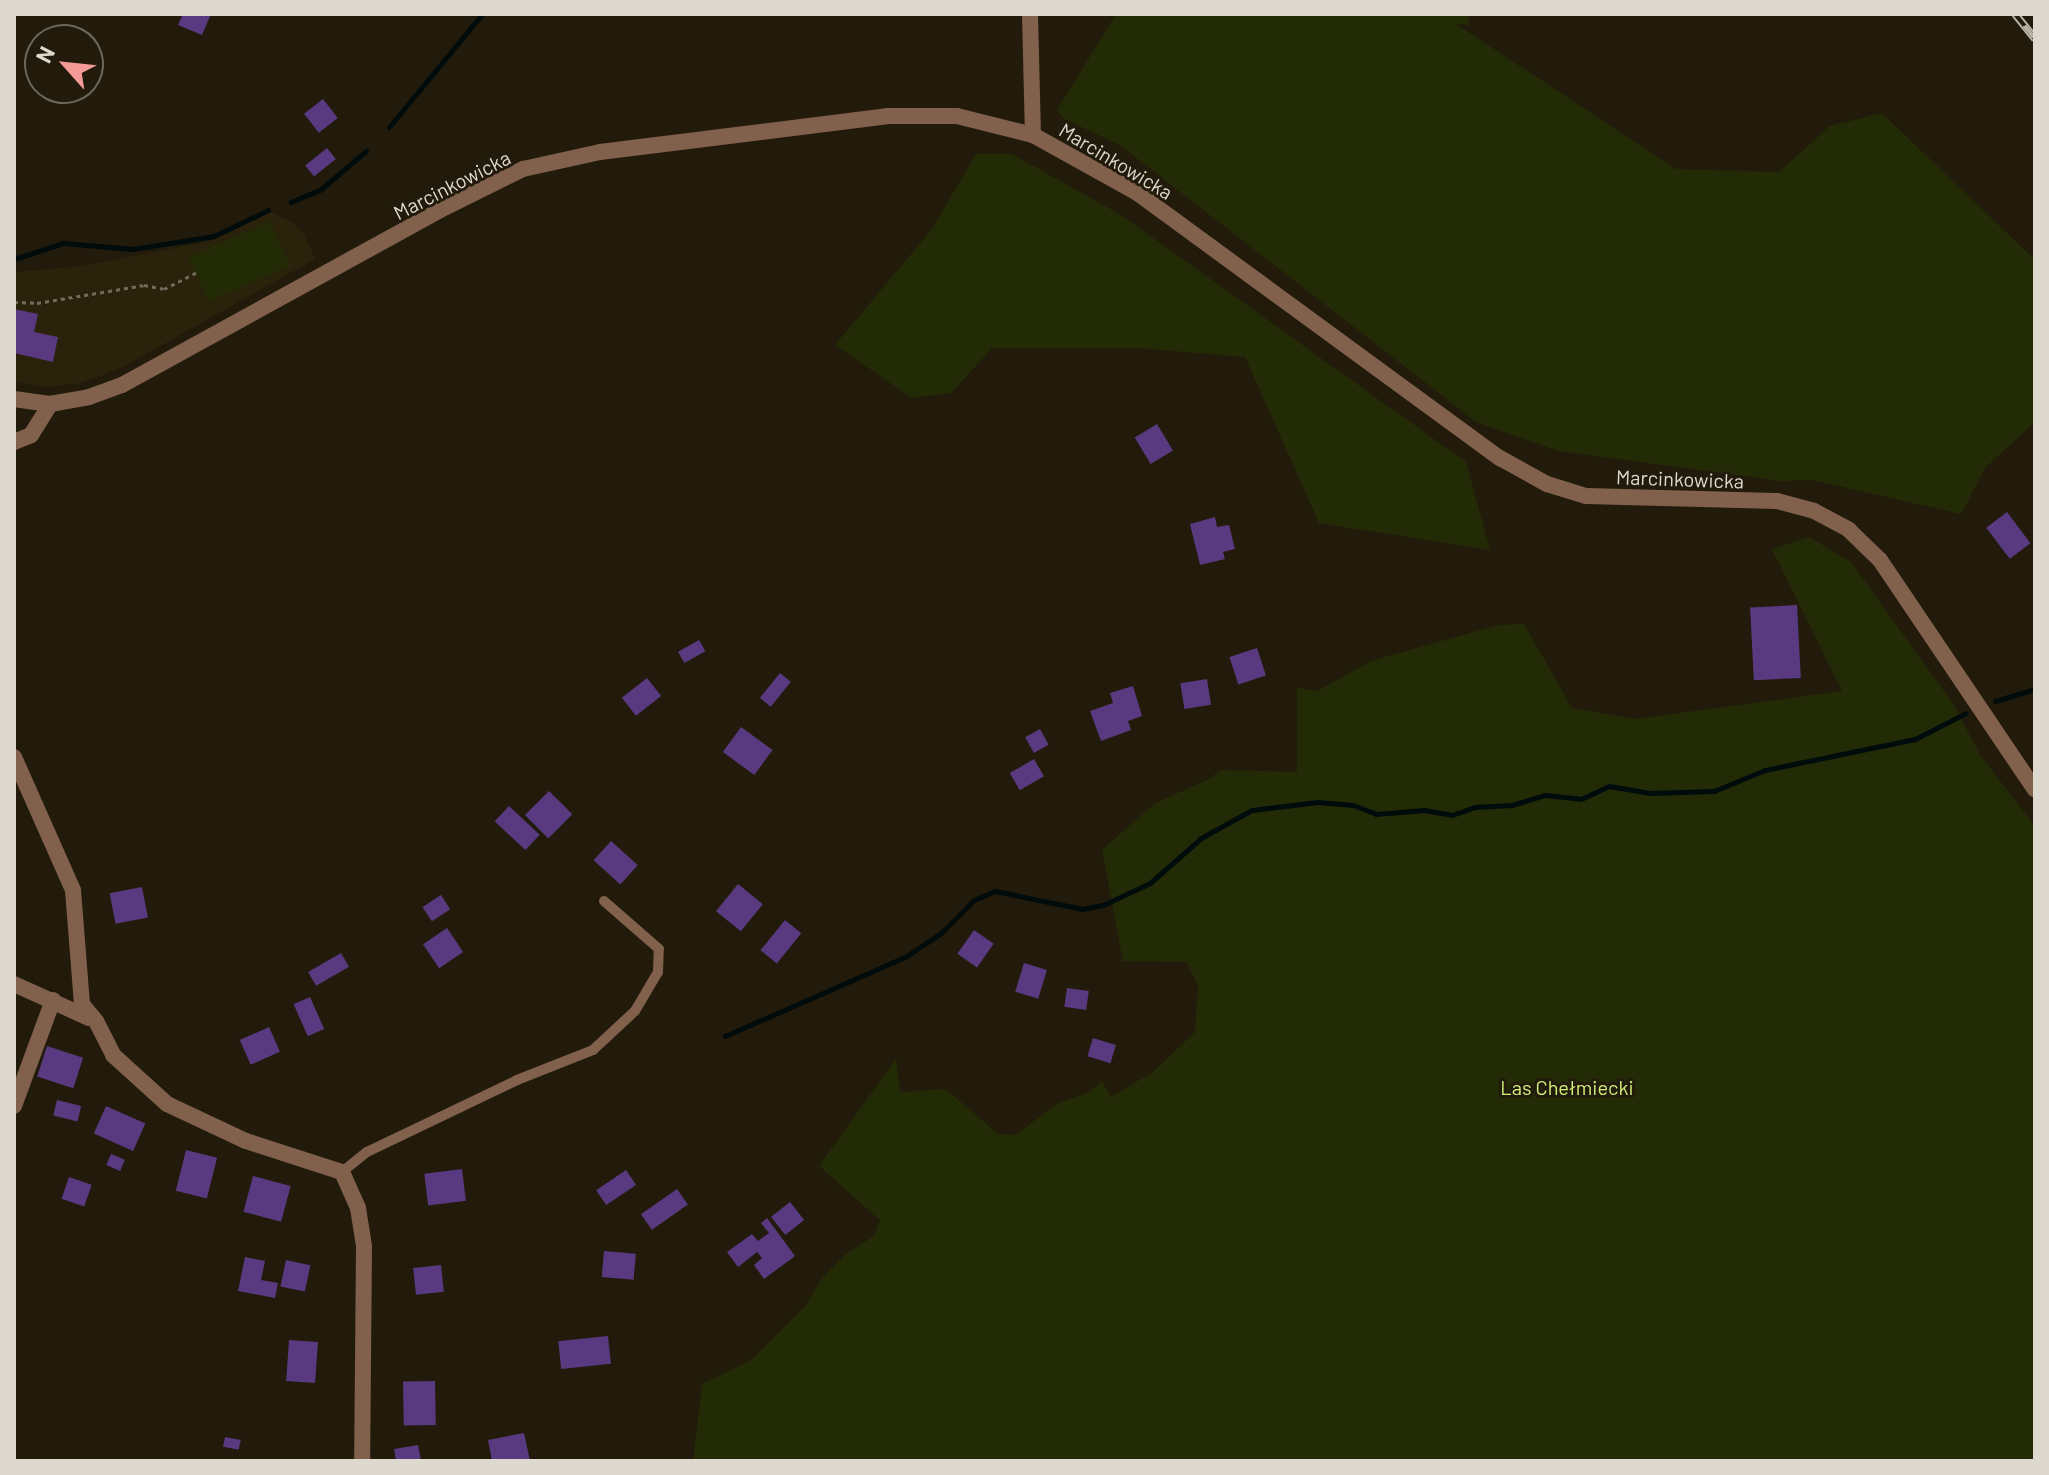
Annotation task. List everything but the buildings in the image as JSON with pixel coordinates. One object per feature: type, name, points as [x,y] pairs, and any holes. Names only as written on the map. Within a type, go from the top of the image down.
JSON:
[{"type":"street","points":[[1030,14],[1033,135]]},
{"type":"street","name":"Marcinkowicka","points":[[14,399],[50,404],[89,397],[155,370],[446,207],[523,169],[600,152],[887,116],[957,116],[1033,135],[1136,192],[1500,458],[1547,484],[1586,496],[1777,501],[1814,511],[1849,530],[1880,560],[2035,790]]},
{"type":"street","points":[[14,442],[31,435],[50,404]]},
{"type":"street","points":[[14,757],[73,890],[82,1004],[96,1021],[113,1055],[167,1104],[246,1141],[342,1172],[358,1208],[364,1247],[362,1461]]},
{"type":"street","points":[[14,984],[96,1021]]},
{"type":"street","points":[[14,1106],[53,1000]]},
{"type":"lane","points":[[342,1172],[367,1152],[517,1080],[593,1050],[635,1011],[658,972],[659,949],[604,901]]},
{"type":"path","points":[[14,302],[37,303],[144,285],[164,289],[196,273]]},
{"type":"shaded area","points":[[270,212],[292,222],[303,232],[315,259],[123,367],[81,383],[47,387],[14,381],[14,272],[82,266],[211,241]]},
{"type":"green space","points":[[1116,14],[1468,14],[1470,25],[1456,24],[1676,169],[1779,172],[1830,126],[1882,113],[2035,260],[2035,422],[1986,467],[1961,514],[1812,480],[1781,481],[1558,451],[1476,422],[1121,146],[1063,118],[1057,110]]},
{"type":"green space","points":[[976,154],[1012,154],[1121,215],[1466,462],[1490,550],[1319,523],[1245,357],[1138,348],[992,348],[951,393],[912,398],[835,345],[932,229]]},
{"type":"green space","points":[[270,221],[290,266],[209,302],[189,257]]},
{"type":"green space","name":"Las Chełmiecki","points":[[1809,537],[1851,562],[1954,705],[1980,755],[2035,826],[2035,1461],[693,1461],[702,1384],[751,1360],[805,1306],[822,1278],[846,1254],[874,1236],[880,1220],[819,1166],[896,1059],[900,1092],[946,1089],[998,1134],[1015,1135],[1057,1104],[1089,1092],[1102,1081],[1111,1097],[1153,1072],[1195,1032],[1198,986],[1187,962],[1123,961],[1102,850],[1155,803],[1207,780],[1221,770],[1297,772],[1297,688],[1317,691],[1371,661],[1498,625],[1524,624],[1572,708],[1635,719],[1842,691],[1772,549]]},
{"type":"waterway","points":[[389,127],[482,14]]},
{"type":"waterway","points":[[291,202],[321,189],[366,151]]},
{"type":"waterway","points":[[14,259],[63,243],[133,249],[214,236],[268,210]]},
{"type":"waterway","points":[[1995,701],[2035,689]]},
{"type":"waterway","points":[[725,1036],[905,957],[941,933],[974,900],[995,891],[1082,909],[1103,905],[1150,883],[1201,838],[1252,810],[1318,802],[1353,805],[1376,814],[1424,810],[1452,815],[1475,807],[1512,805],[1545,795],[1581,799],[1609,786],[1650,793],[1714,791],[1765,770],[1915,739],[1966,713]]},
{"type":"railway","points":[[2015,14],[2035,39]]}]
